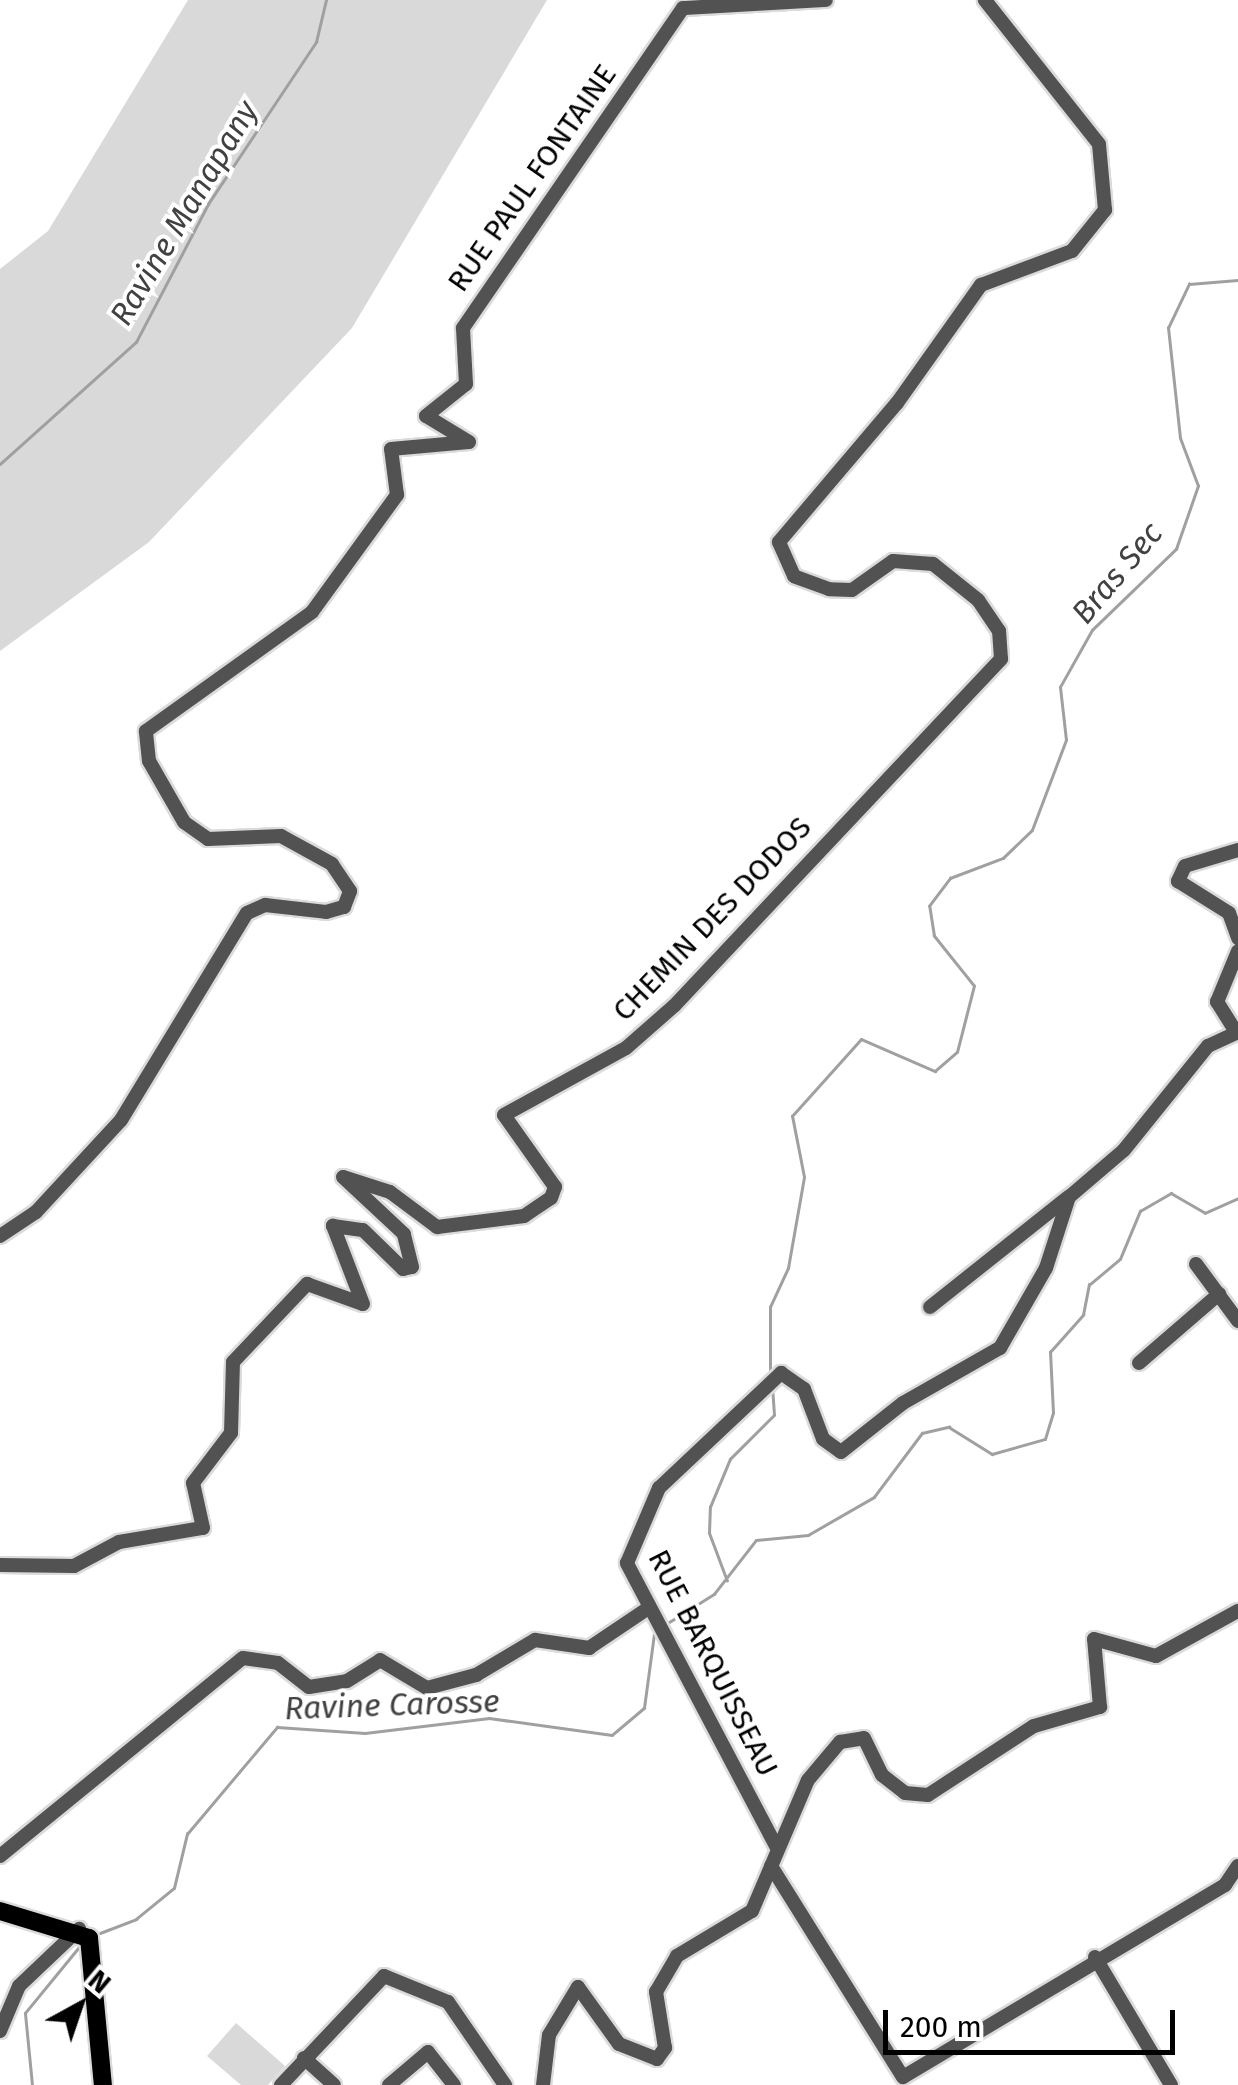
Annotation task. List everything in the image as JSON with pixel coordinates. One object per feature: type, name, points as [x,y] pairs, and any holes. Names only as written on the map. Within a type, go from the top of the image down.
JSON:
[{"type":"main road","points":[[0,1911],[79,1929],[95,1952],[89,1990],[104,2085]]},
{"type":"street","name":"RUE PAUL FONTAINE","points":[[0,1236],[36,1212],[121,1120],[247,913],[265,906],[326,912],[344,907],[350,891],[332,864],[282,836],[208,839],[184,822],[150,760],[146,731],[312,612],[397,494],[391,449],[470,442],[426,416],[466,384],[464,328],[682,8],[826,0]]},
{"type":"street","name":"CHEMIN DES DODOS","points":[[0,1565],[74,1566],[119,1542],[203,1528],[193,1484],[231,1432],[233,1362],[307,1284],[363,1304],[333,1226],[364,1230],[403,1269],[412,1268],[404,1234],[343,1176],[390,1192],[437,1227],[524,1216],[551,1198],[555,1187],[504,1115],[626,1048],[674,1006],[1002,659],[999,631],[978,600],[933,564],[894,561],[852,590],[828,589],[794,576],[779,542],[897,403],[982,285],[1072,250],[1106,210],[1099,144],[984,0]]},
{"type":"street","points":[[1238,850],[1185,866],[1178,882],[1229,913],[1238,938]]},
{"type":"street","points":[[930,1307],[1124,1150],[1208,1046],[1237,1032],[1217,1002],[1238,951]]},
{"type":"street","name":"RUE BARQUISSEAU","points":[[776,1846],[625,1552],[646,1531],[665,1480],[703,1456],[781,1373],[804,1388],[823,1439],[841,1452],[1000,1348],[1046,1268],[1069,1196]]},
{"type":"street","points":[[1196,1264],[1238,1321]]},
{"type":"street","points":[[1139,1362],[1220,1294]]},
{"type":"street","points":[[0,1856],[243,1658],[278,1663],[309,1686],[347,1681],[380,1660],[427,1688],[476,1675],[535,1640],[589,1648],[650,1607]]},
{"type":"street","points":[[542,2085],[548,2035],[578,1987],[618,2044],[657,2059],[665,2048],[656,1992],[676,1956],[752,1911],[776,1846],[808,1780],[840,1742],[864,1738],[882,1775],[905,1793],[928,1795],[1034,1726],[1100,1707],[1094,1640],[1156,1656],[1238,1610]]},
{"type":"street","points":[[770,1866],[898,2081],[1095,1957],[1225,1884],[1238,1866]]},
{"type":"street","points":[[0,2031],[20,1986],[79,1929]]},
{"type":"street","points":[[1095,1957],[1172,2085]]},
{"type":"street","points":[[282,2085],[368,1989],[396,1978],[466,2020],[505,2085]]},
{"type":"street","points":[[389,2085],[428,2052],[454,2085]]},
{"type":"street","points":[[304,2058],[334,2085]]},
{"type":"shaded area","points":[[188,0],[547,0],[352,328],[149,542],[0,651],[0,269],[48,231]]},
{"type":"shaded area","points":[[236,2023],[285,2066],[268,2085],[241,2085],[207,2056]]},
{"type":"waterway","name":"Ravine Manapany","points":[[0,464],[136,342],[208,204],[316,42],[326,0]]},
{"type":"waterway","name":"Bras Sec","points":[[770,1376],[770,1307],[788,1268],[804,1177],[792,1116],[861,1039],[935,1071],[957,1052],[974,986],[934,936],[929,906],[950,878],[1003,858],[1032,830],[1066,740],[1060,687],[1092,630],[1176,549],[1198,486],[1180,438],[1168,328],[1189,284],[1238,280]]},
{"type":"waterway","name":"Ravine Carosse","points":[[666,1624],[714,1594],[756,1540],[808,1535],[874,1497],[922,1433],[949,1427],[992,1454],[1045,1439],[1053,1413],[1050,1352],[1083,1315],[1089,1285],[1120,1259],[1140,1211],[1171,1193],[1205,1213],[1238,1198]]},
{"type":"waterway","name":"Bras Sec","points":[[727,1581],[709,1533],[710,1507],[730,1459],[774,1415],[772,1389]]},
{"type":"waterway","name":"Ravine Carosse","points":[[100,1933],[136,1919],[174,1888],[187,1834],[277,1727],[365,1733],[489,1718],[612,1735],[644,1708],[654,1634]]},
{"type":"waterway","name":"Ravine Carosse","points":[[32,2085],[25,2013],[79,1947]]}]
